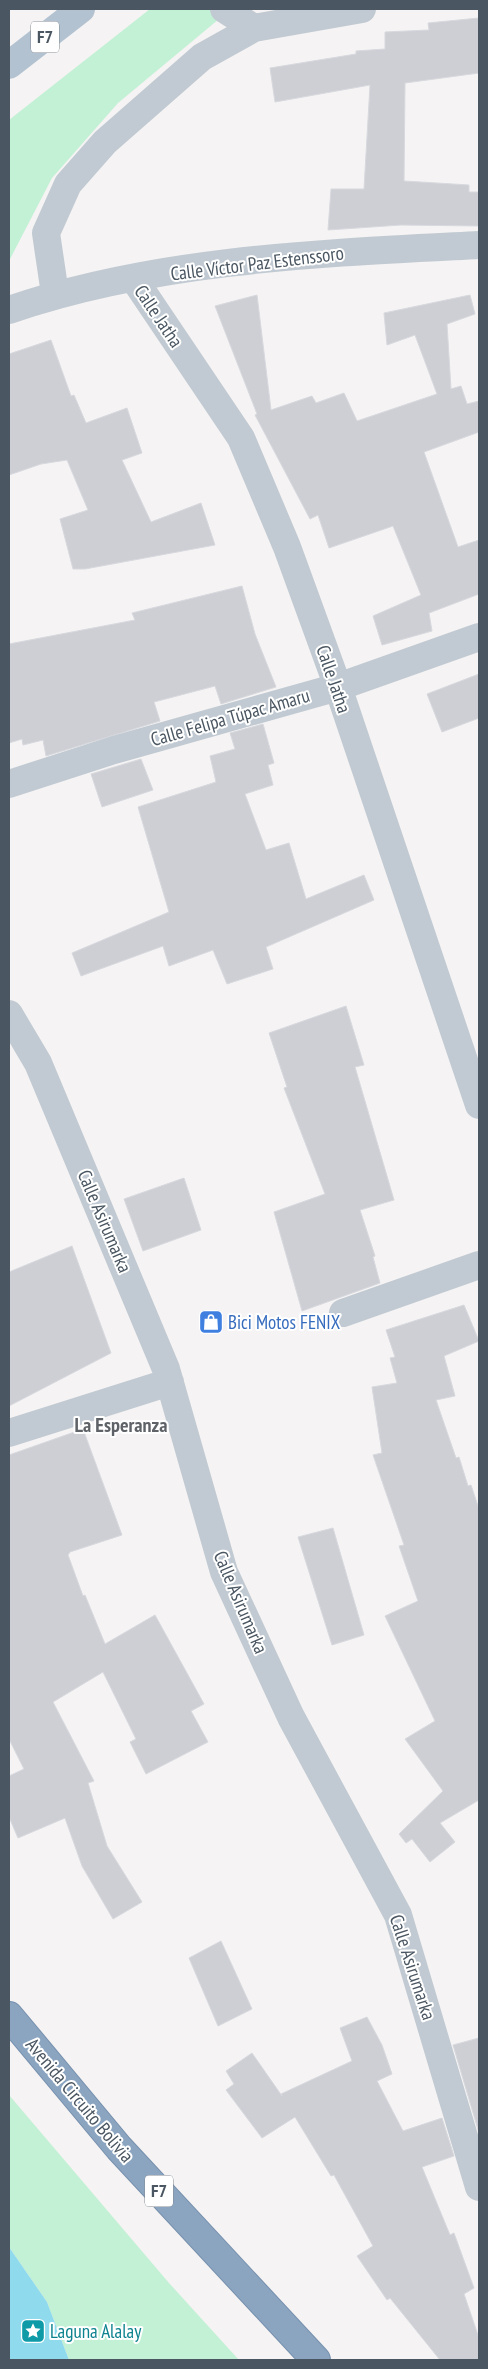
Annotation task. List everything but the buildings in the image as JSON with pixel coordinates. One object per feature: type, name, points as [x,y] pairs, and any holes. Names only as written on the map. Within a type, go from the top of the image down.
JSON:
[{"type":"highway","name":"Avenida Circuito Bolivia","points":[[9,2016],[119,2148],[316,2360]]},
{"type":"main road","name":"F7","points":[[9,64],[81,9]]},
{"type":"street","points":[[55,294],[46,233],[68,184],[105,142],[202,57],[254,28],[362,9]]},
{"type":"street","points":[[226,10],[254,28]]},
{"type":"street","name":"Calle Víctor Paz Estenssoro","points":[[9,310],[55,294],[190,269],[318,253],[479,245]]},
{"type":"street","name":"Calle Jatha","points":[[134,279],[241,438],[287,547],[338,687],[479,1105]]},
{"type":"street","name":"Calle Felipa Túpac Amaru","points":[[9,784],[114,750],[338,687],[479,637]]},
{"type":"street","name":"Calle Asirumarka","points":[[9,1014],[38,1063],[166,1369],[224,1572],[291,1717],[398,1915],[479,2187]]},
{"type":"street","points":[[343,1312],[479,1265]]},
{"type":"street","points":[[9,1432],[170,1382]]},
{"type":"green space","points":[[150,9],[231,9],[118,103],[52,178],[9,261],[9,120]]},
{"type":"green space","points":[[9,2095],[169,2283],[239,2360],[69,2360],[47,2302],[9,2247]]},
{"type":"water","name":"Laguna Alalay","points":[[9,2247],[47,2302],[69,2360],[9,2360]]},
{"type":"place","name":"Bici Motos FENIX","points":[[211,1322]]},
{"type":"place","name":"Laguna Alalay","points":[[33,2331]]},
{"type":"district","name":"La Esperanza","points":[[121,1425]]}]
